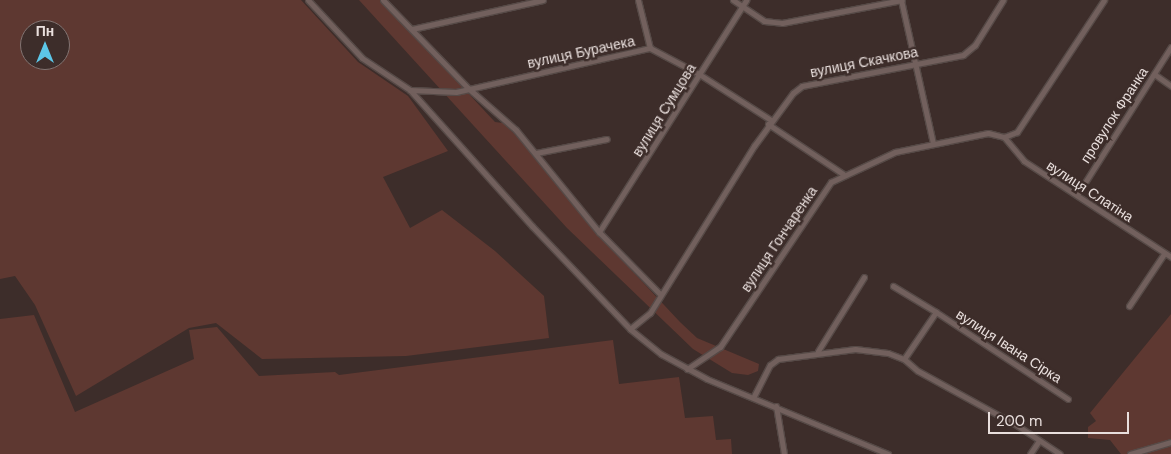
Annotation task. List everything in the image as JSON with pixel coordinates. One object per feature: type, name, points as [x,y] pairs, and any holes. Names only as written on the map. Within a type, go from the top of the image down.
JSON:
[{"type":"street","points":[[308,0],[362,58],[410,90],[630,329],[687,369],[888,454]]},
{"type":"street","points":[[382,0],[468,88],[516,130],[599,232],[660,294]]},
{"type":"street","points":[[412,30],[543,0]]},
{"type":"street","points":[[638,0],[650,48]]},
{"type":"street","points":[[733,0],[764,21],[782,23],[901,0],[933,142]]},
{"type":"street","name":"вулиця Сумцова","points":[[599,232],[746,0]]},
{"type":"street","name":"вулиця Скачкова","points":[[630,329],[650,313],[660,294],[770,122],[802,86],[969,52],[1004,0]]},
{"type":"street","points":[[1004,137],[1017,132],[1104,0]]},
{"type":"street","name":"провулок Франка","points":[[1077,195],[1171,47]]},
{"type":"street","name":"вулиця Бурачека","points":[[410,90],[456,92],[650,48],[699,74],[843,174]]},
{"type":"street","points":[[1154,74],[1171,86]]},
{"type":"street","name":"вулиця Гончаренка","points":[[687,369],[720,347],[821,194],[843,174],[895,152],[933,142],[988,133],[1004,137]]},
{"type":"street","name":"вулиця Слатіна","points":[[1004,137],[1018,157],[1171,257]]},
{"type":"street","points":[[536,153],[607,139]]},
{"type":"street","points":[[1129,306],[1164,254]]},
{"type":"street","points":[[818,351],[864,276]]},
{"type":"street","name":"вулиця Івана Сірка","points":[[893,286],[1068,399]]},
{"type":"street","name":"вулиця Івана Сірка","points":[[904,358],[936,312]]},
{"type":"street","points":[[754,396],[770,366],[778,359],[818,351],[857,349],[904,358],[918,371],[1018,426],[1038,442],[1060,454]]},
{"type":"street","points":[[776,406],[784,454]]},
{"type":"street","points":[[1030,454],[1038,442]]},
{"type":"street","points":[[1130,454],[1171,442]]},
{"type":"shaded area","points":[[0,0],[301,0],[358,62],[408,96],[448,151],[383,177],[410,228],[442,210],[495,251],[544,296],[549,338],[406,356],[262,359],[216,323],[189,328],[76,396],[35,305],[15,276],[0,279]]},
{"type":"shaded area","points":[[359,0],[381,0],[495,122],[503,123],[530,149],[591,227],[697,338],[759,364],[758,371],[748,375],[732,373],[693,349],[567,228]]},
{"type":"shaded area","points":[[1171,314],[1171,454],[1121,454],[1110,440],[1088,438],[1088,427],[1096,421],[1090,413]]},
{"type":"shaded area","points":[[34,315],[75,412],[194,359],[189,330],[217,327],[259,376],[335,372],[339,375],[613,340],[619,384],[679,377],[685,418],[713,416],[716,440],[731,439],[732,454],[0,454],[0,319]]}]
